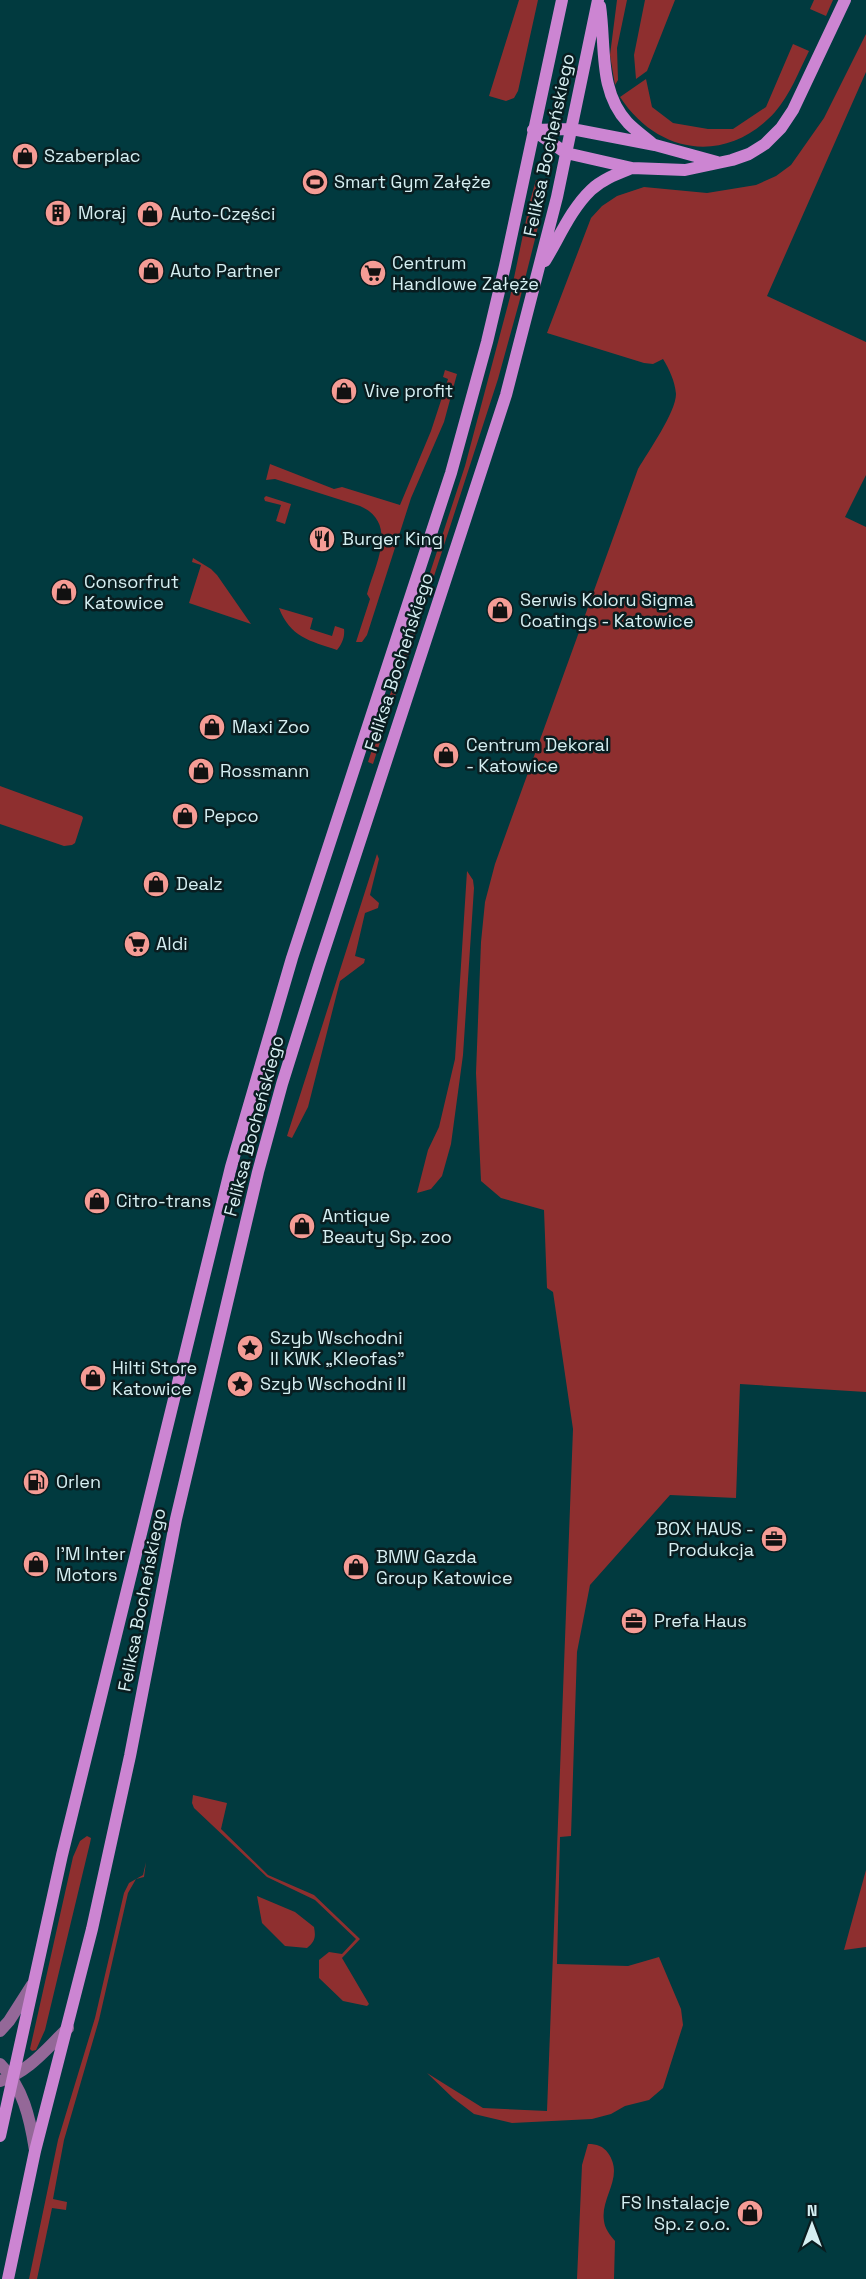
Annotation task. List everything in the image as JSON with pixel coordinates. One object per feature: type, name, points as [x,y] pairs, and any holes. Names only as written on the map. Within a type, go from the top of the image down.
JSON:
[{"type":"main road","name":"Feliksa Bocheńskiego","points":[[0,2136],[32,1985],[83,1767],[231,1167],[292,958],[451,473],[492,322],[562,0]]},
{"type":"main road","name":"Feliksa Bocheńskiego","points":[[8,2279],[35,2151],[68,2028],[128,1767],[176,1519],[261,1161],[282,1084],[319,966],[506,395],[539,270],[572,129],[598,0]]},
{"type":"main road","points":[[598,0],[602,22],[604,72],[610,93],[628,123],[655,145]]},
{"type":"main road","points":[[533,130],[566,153],[632,168],[685,170],[749,154],[765,144],[781,128],[793,110],[845,0]]},
{"type":"main road","points":[[533,130],[572,129],[655,145],[718,163]]},
{"type":"main road","points":[[539,270],[581,201],[610,177],[632,168]]},
{"type":"street","points":[[0,2031],[32,1985]]},
{"type":"street","points":[[0,2081],[13,2077],[32,2065],[68,2028]]},
{"type":"street","points":[[0,2064],[13,2077],[29,2118],[35,2151]]},
{"type":"shaded area","points":[[519,0],[538,0],[518,91],[514,98],[506,101],[489,96]]},
{"type":"shaded area","points":[[617,0],[627,0],[617,48],[618,80],[615,85],[610,55]]},
{"type":"shaded area","points":[[645,0],[675,0],[647,71],[636,79],[634,55]]},
{"type":"shaded area","points":[[814,0],[833,0],[826,16],[810,9]]},
{"type":"shaded area","points":[[866,34],[866,72],[767,296],[866,342],[866,475],[845,517],[866,527],[866,1392],[740,1384],[736,1498],[670,1495],[590,1585],[577,1652],[571,1836],[560,1837],[557,1964],[628,1966],[659,1957],[681,2009],[683,2025],[663,2088],[649,2100],[625,2106],[611,2114],[592,2119],[512,2123],[474,2114],[427,2073],[483,2108],[547,2111],[573,1429],[553,1292],[547,1288],[544,1210],[501,1198],[481,1181],[476,1073],[481,942],[485,902],[495,864],[638,469],[667,421],[676,394],[671,375],[663,359],[653,364],[644,363],[547,333],[591,218],[602,206],[617,196],[644,187],[707,193],[756,185],[776,176],[791,165],[824,118]]},
{"type":"shaded area","points":[[793,44],[809,51],[794,83],[775,112],[756,129],[736,140],[715,146],[694,146],[673,141],[654,131],[636,116],[620,97],[646,79],[652,107],[673,123],[708,129],[733,129],[766,107]]},
{"type":"shaded area","points":[[536,180],[549,183],[498,379],[373,764],[368,762],[465,466],[510,297]]},
{"type":"shaded area","points":[[445,370],[457,374],[444,422],[411,498],[367,635],[362,642],[356,642],[370,599],[367,594],[379,558],[381,534],[379,523],[372,513],[360,506],[275,479],[266,480],[270,464],[334,489],[342,487],[400,505],[431,431],[448,379],[443,377]]},
{"type":"shaded area","points":[[266,496],[291,504],[285,524],[276,521],[281,505],[265,501]]},
{"type":"shaded area","points":[[193,558],[217,575],[251,624],[189,603],[201,565],[192,562]]},
{"type":"shaded area","points":[[279,608],[313,618],[310,629],[332,636],[335,626],[344,629],[344,638],[337,650],[318,644],[295,632]]},
{"type":"shaded area","points":[[0,786],[82,816],[75,843],[64,846],[0,824]]},
{"type":"shaded area","points":[[377,854],[379,859],[370,895],[379,903],[378,908],[365,913],[355,956],[365,959],[364,963],[340,981],[308,1107],[292,1138],[287,1136]]},
{"type":"shaded area","points":[[467,871],[473,880],[474,888],[463,1055],[451,1144],[442,1176],[431,1189],[417,1193],[428,1150],[439,1127],[455,1059]]},
{"type":"shaded area","points":[[193,1795],[227,1803],[221,1829],[268,1875],[314,1895],[360,1939],[342,1958],[369,2004],[367,2006],[343,2001],[319,1978],[319,1960],[329,1952],[342,1954],[356,1939],[315,1900],[267,1877],[194,1808]]},
{"type":"shaded area","points":[[87,1836],[91,1838],[90,1843],[45,2030],[36,2050],[32,2051],[30,2049],[73,1857],[80,1841]]},
{"type":"shaded area","points":[[866,1870],[866,1947],[844,1950]]},
{"type":"shaded area","points":[[136,1879],[128,1893],[99,2020],[64,2140],[53,2199],[67,2202],[66,2210],[52,2208],[37,2279],[29,2279],[58,2140],[95,2018],[124,1893],[129,1883]]},
{"type":"shaded area","points":[[257,1896],[295,1912],[314,1927],[315,1936],[312,1944],[307,1948],[285,1946],[262,1923]]},
{"type":"shaded area","points":[[588,2144],[604,2149],[613,2162],[613,2179],[605,2204],[604,2221],[605,2227],[615,2241],[614,2279],[577,2279],[582,2165]]},
{"type":"place","name":"Szaberplac","points":[[25,156]]},
{"type":"place","name":"Smart Gym Załęże","points":[[315,182]]},
{"type":"place","name":"Moraj","points":[[58,213]]},
{"type":"place","name":"Auto-Części","points":[[150,214]]},
{"type":"place","name":"Auto Partner","points":[[151,271]]},
{"type":"place","name":"Centrum Handlowe Załęże","points":[[373,273]]},
{"type":"place","name":"Vive profit","points":[[344,391]]},
{"type":"place","name":"Burger King","points":[[322,539]]},
{"type":"place","name":"Consorfrut Katowice","points":[[64,592]]},
{"type":"place","name":"Serwis Koloru Sigma Coatings - Katowice","points":[[500,610]]},
{"type":"place","name":"Maxi Zoo","points":[[212,727]]},
{"type":"place","name":"Centrum Dekoral - Katowice","points":[[446,755]]},
{"type":"place","name":"Rossmann","points":[[201,771]]},
{"type":"place","name":"Pepco","points":[[185,816]]},
{"type":"place","name":"Dealz","points":[[156,884]]},
{"type":"place","name":"Aldi","points":[[137,944]]},
{"type":"place","name":"Citro-trans","points":[[97,1201]]},
{"type":"place","name":"Antique Beauty Sp. zoo","points":[[302,1226]]},
{"type":"place","name":"Szyb Wschodni II KWK „Kleofas”","points":[[250,1348]]},
{"type":"place","name":"Hilti Store Katowice","points":[[93,1378]]},
{"type":"place","name":"Szyb Wschodni II","points":[[240,1384]]},
{"type":"place","name":"Orlen","points":[[36,1482]]},
{"type":"place","name":"BOX HAUS - Produkcja","points":[[774,1539]]},
{"type":"place","name":"I'M Inter Motors","points":[[36,1564]]},
{"type":"place","name":"BMW Gazda Group Katowice","points":[[356,1567]]},
{"type":"place","name":"Prefa Haus","points":[[634,1621]]},
{"type":"place","name":"FS Instalacje Sp. z o.o.","points":[[750,2213]]}]
